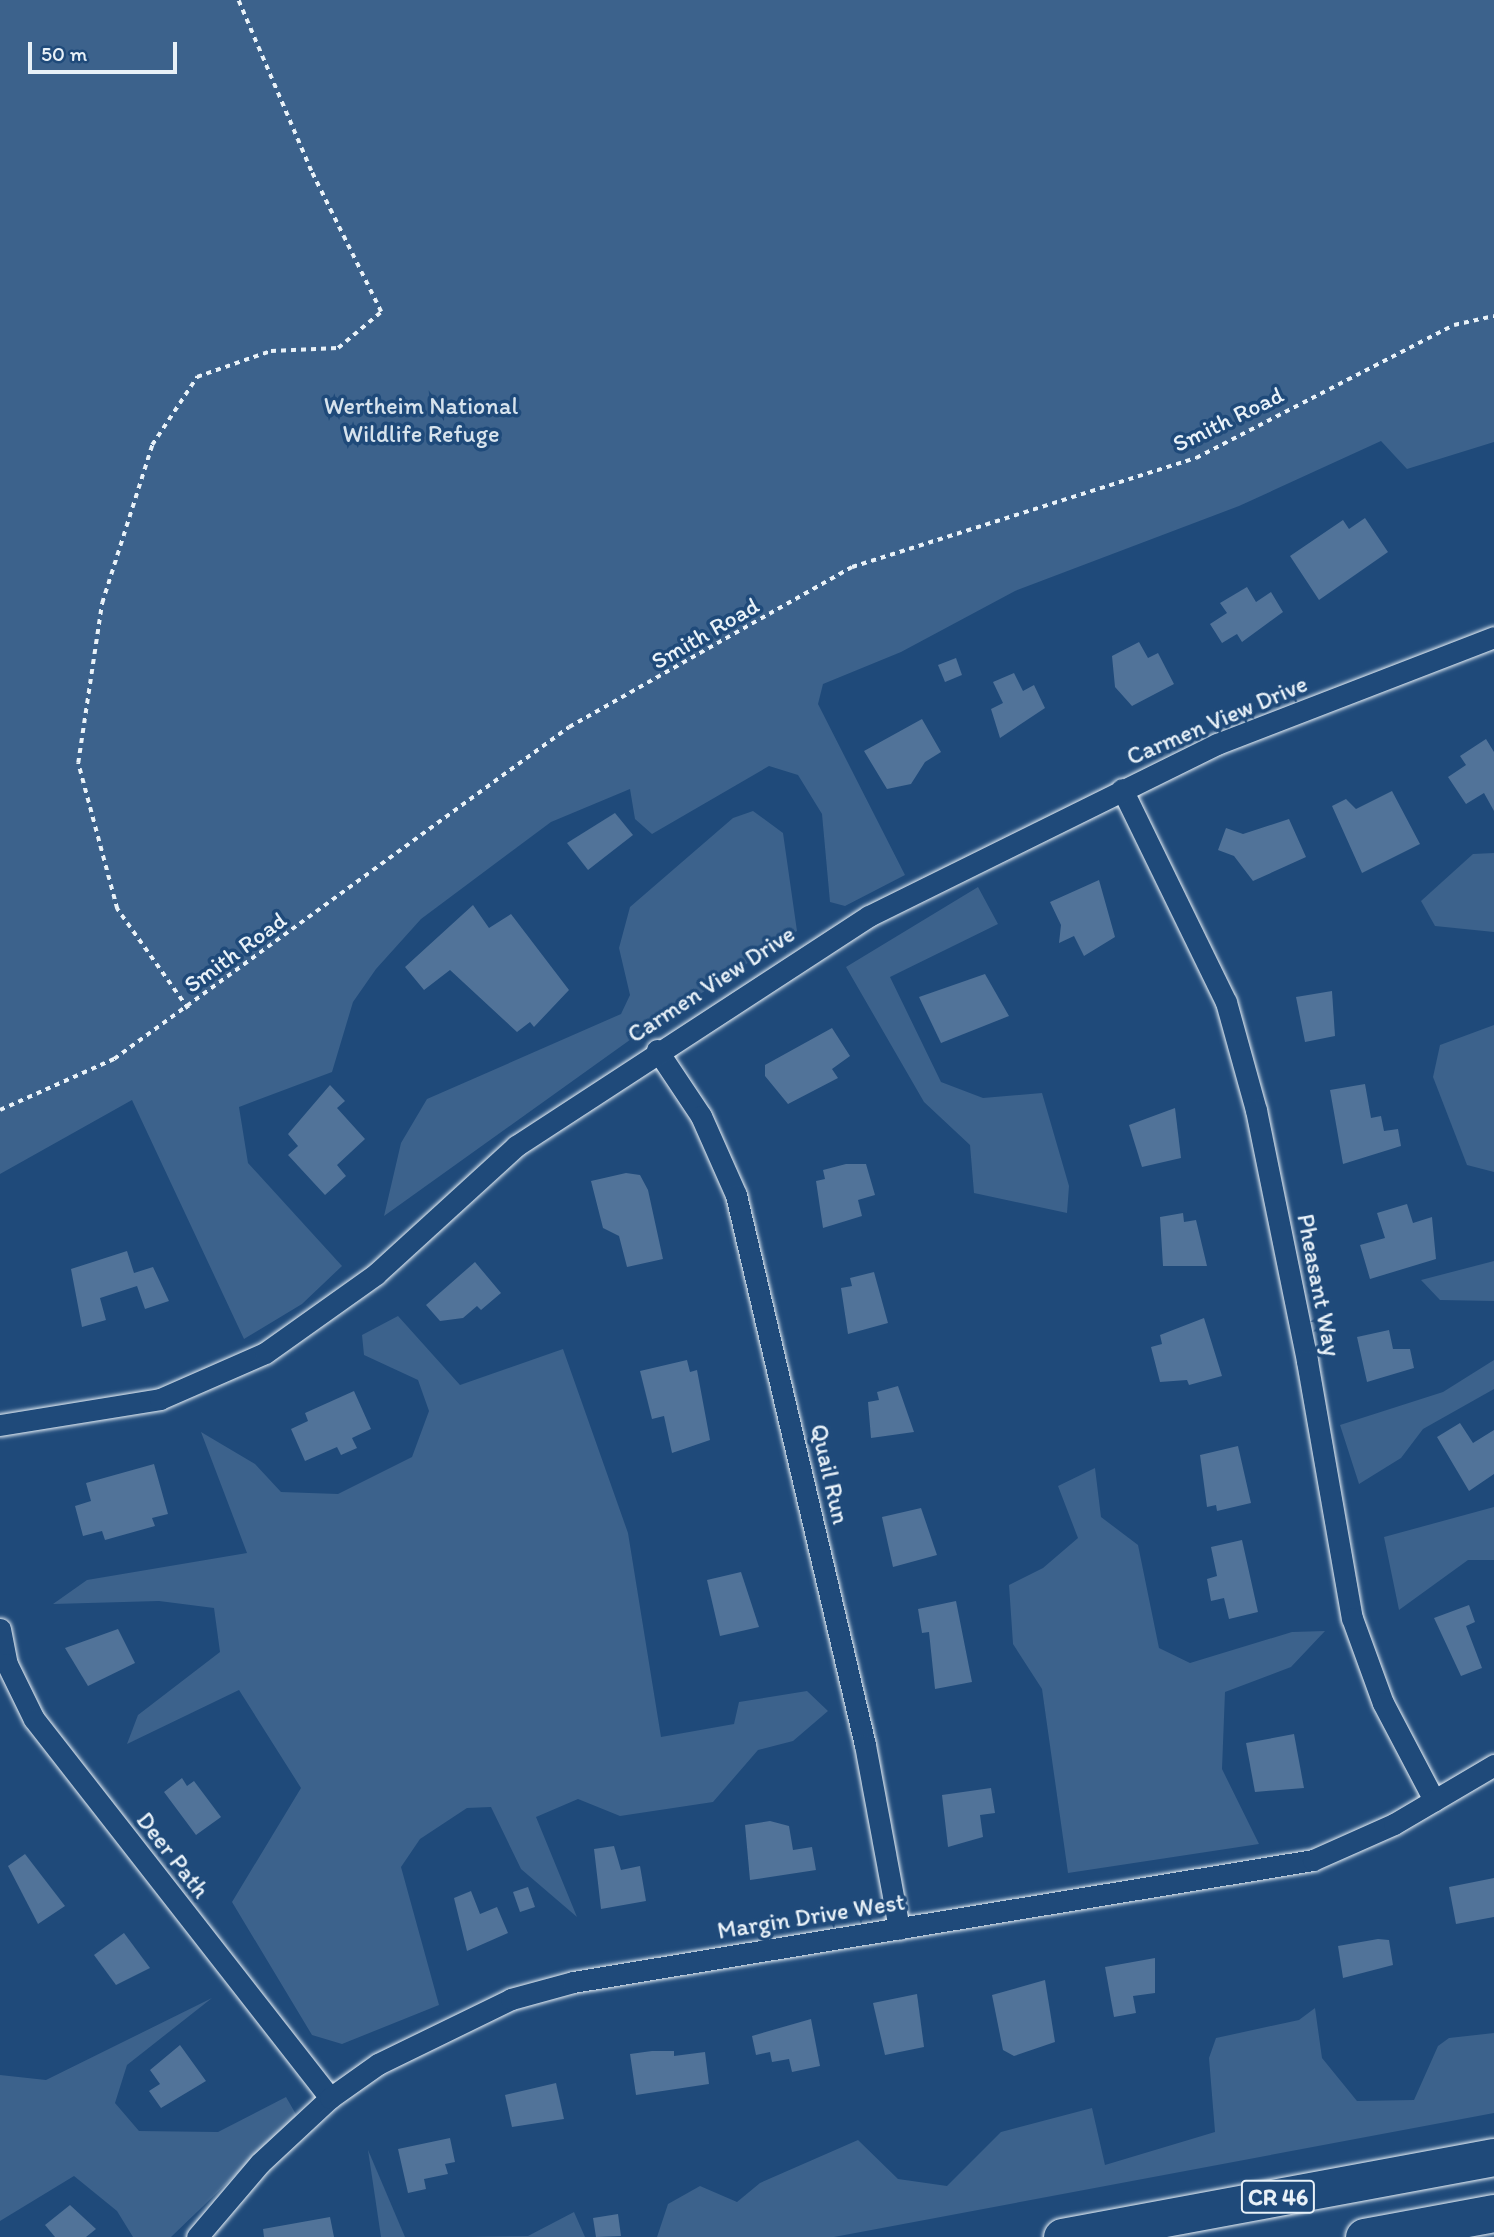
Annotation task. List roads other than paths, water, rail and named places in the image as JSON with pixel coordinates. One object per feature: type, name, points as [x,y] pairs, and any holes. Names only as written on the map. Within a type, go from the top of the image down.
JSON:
[{"type":"highway","name":"CR 46","points":[[1062,2237],[1494,2157]]},
{"type":"highway","points":[[1364,2237],[1494,2213]]},
{"type":"street","name":"Carmen View Drive","points":[[0,1425],[160,1399],[265,1353],[376,1273],[516,1146],[657,1050],[869,916],[1122,789],[1251,730],[1494,637]]},
{"type":"street","name":"Pheasant Way","points":[[1122,789],[1230,1014],[1302,1335],[1352,1618],[1383,1703],[1434,1800]]},
{"type":"street","name":"Quail Run","points":[[657,1050],[701,1116],[736,1195],[865,1745],[899,1929]]},
{"type":"street","name":"Deer Path","points":[[0,1629],[7,1664],[34,1718],[330,2098]]},
{"type":"street","name":"Margin Drive West","points":[[197,2237],[260,2163],[330,2098],[378,2064],[510,1999],[573,1982],[1313,1860],[1434,1800],[1494,1765]]},
{"type":"park label","name":"Wertheim National Wildlife Refuge","points":[[421,420]]}]
